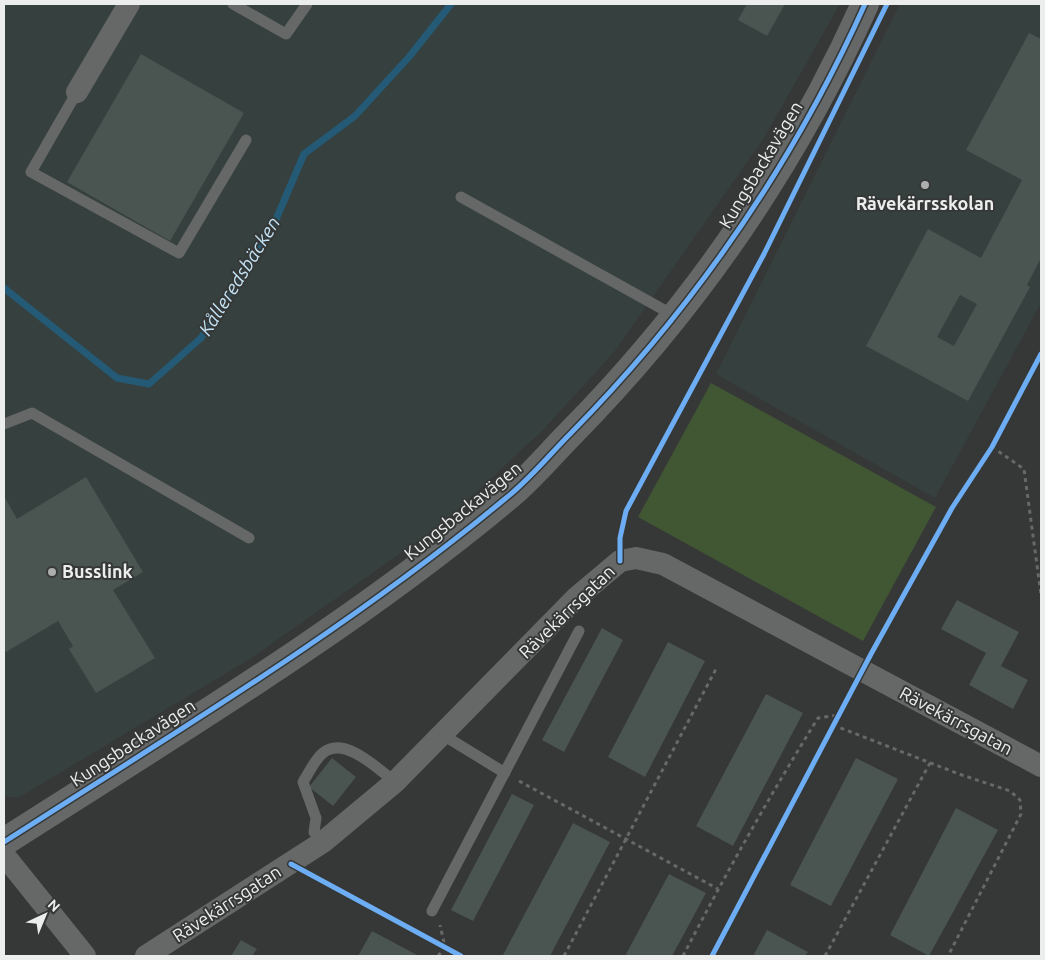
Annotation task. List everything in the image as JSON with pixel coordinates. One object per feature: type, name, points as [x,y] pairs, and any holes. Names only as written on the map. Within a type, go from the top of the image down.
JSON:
[{"type":"street","points":[[76,92],[128,4]]},
{"type":"street","name":"Kungsbackavägen","points":[[4,842],[189,725],[375,600],[508,497],[600,404],[676,317],[716,264],[794,143],[865,4]]},
{"type":"street","name":"Rävekärrsgatan","points":[[146,956],[323,842],[395,782],[444,735],[576,598],[620,561],[636,558],[663,564],[1041,766]]},
{"type":"street","points":[[4,855],[86,956]]},
{"type":"lane","points":[[233,4],[286,34],[307,4]]},
{"type":"lane","points":[[76,92],[31,172],[178,253],[246,140]]},
{"type":"lane","points":[[461,197],[676,317]]},
{"type":"lane","points":[[4,424],[32,413],[250,538]]},
{"type":"lane","points":[[432,911],[579,631]]},
{"type":"lane","points":[[444,735],[505,773]]},
{"type":"lane","points":[[323,842],[314,832],[316,818],[303,782],[323,753],[333,748],[343,747],[360,756],[395,782]]},
{"type":"path","points":[[992,447],[1024,469],[1041,595]]},
{"type":"path","points":[[564,956],[717,667]]},
{"type":"path","points":[[683,956],[718,889],[786,769],[818,718],[839,715]]},
{"type":"path","points":[[833,725],[930,763],[1010,791],[1020,800],[1021,814],[948,956]]},
{"type":"path","points":[[825,956],[930,763]]},
{"type":"path","points":[[505,773],[718,889]]},
{"type":"path","points":[[432,911],[438,916],[445,948],[438,956]]},
{"type":"shaded area","points":[[4,4],[840,4],[764,138],[615,351],[543,430],[442,524],[250,659],[18,798],[4,796]]},
{"type":"shaded area","name":"Rävekärrsskolan","points":[[900,4],[1041,4],[1041,303],[935,498],[716,374]]},
{"type":"green space","points":[[711,383],[936,507],[863,641],[638,517]]},
{"type":"building","points":[[747,4],[785,4],[767,36],[738,20]]},
{"type":"building","points":[[1029,33],[1041,39],[1041,258],[1027,285],[1030,287],[968,401],[866,346],[928,229],[981,258],[1022,180],[966,150]],"holes":[[[960,295],[977,304],[954,346],[937,337]]]},
{"type":"building","points":[[141,54],[244,113],[170,241],[67,182]]},
{"type":"building","points":[[86,477],[143,572],[113,590],[155,658],[96,693],[69,649],[73,646],[58,621],[6,652],[4,648],[4,496],[17,519]]},
{"type":"building","points":[[957,600],[1019,632],[1001,666],[1028,680],[1013,709],[969,685],[986,653],[941,629]]},
{"type":"building","points":[[602,628],[623,640],[564,752],[542,740]]},
{"type":"building","points":[[668,642],[705,661],[645,777],[608,757]]},
{"type":"building","points":[[766,694],[803,713],[733,846],[696,826]]},
{"type":"building","points":[[332,758],[356,777],[333,806],[309,787]]},
{"type":"building","points":[[856,758],[898,779],[831,906],[790,885]]},
{"type":"building","points":[[512,794],[534,805],[473,921],[451,910]]},
{"type":"building","points":[[956,808],[998,830],[929,956],[890,935]]},
{"type":"building","points":[[573,823],[610,842],[550,956],[503,955]]},
{"type":"building","points":[[669,874],[706,893],[691,921],[672,956],[625,956]]},
{"type":"building","points":[[767,930],[808,952],[805,956],[753,956]]},
{"type":"building","points":[[372,931],[419,956],[358,956]]},
{"type":"building","points":[[241,940],[257,949],[252,956],[231,956]]},
{"type":"waterway","name":"Kålleredsbäcken","points":[[4,288],[117,378],[149,384],[201,338],[274,224],[304,154],[355,116],[409,57],[451,4]]},
{"type":"cycle path","points":[[4,842],[196,720],[323,635],[447,546],[523,483],[616,385],[659,336],[737,232],[773,177],[806,121],[837,63],[865,4]]},
{"type":"cycle path","points":[[620,561],[620,538],[626,511],[764,254],[887,4]]},
{"type":"cycle path","points":[[712,956],[871,654],[952,508],[992,447],[1041,354]]},
{"type":"cycle path","points":[[291,864],[461,956]]},
{"type":"place","name":"Rävekärrsskolan","points":[[925,185]]},
{"type":"place","name":"Busslink","points":[[52,572]]}]
